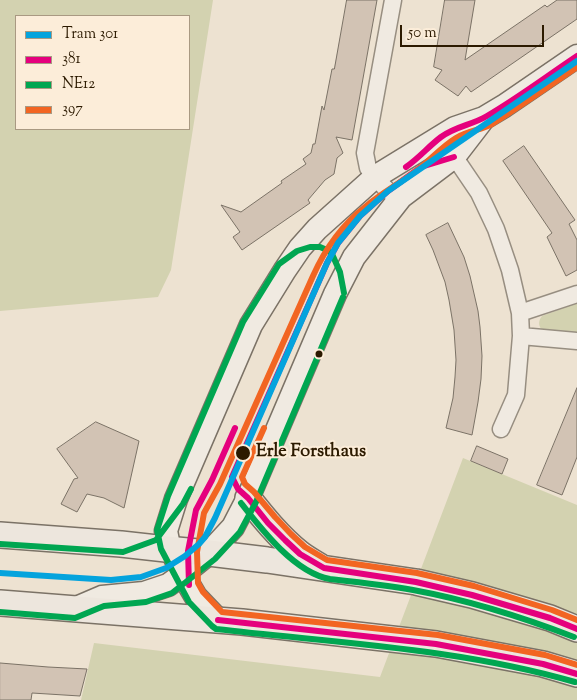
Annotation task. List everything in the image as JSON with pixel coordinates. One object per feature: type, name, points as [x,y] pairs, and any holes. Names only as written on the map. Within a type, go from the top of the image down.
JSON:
[{"type":"main road","points":[[218,620],[196,597],[171,550],[166,531],[176,499],[263,304],[300,248],[317,229],[375,177],[455,128],[484,118],[577,56]]},
{"type":"main road","points":[[74,609],[102,597],[144,593],[168,585],[208,553],[233,527],[248,498],[335,294],[354,257],[401,197],[454,157],[484,118]]},
{"type":"main road","points":[[248,498],[268,523],[300,554],[324,568]]},
{"type":"main road","points":[[121,544],[150,533],[176,499]]},
{"type":"main road","points":[[0,535],[208,553],[416,582],[472,595],[550,618],[577,630]]},
{"type":"main road","points":[[0,603],[218,620],[436,644],[543,664],[577,674]]},
{"type":"street","points":[[393,0],[365,153],[368,168],[375,177],[388,191],[401,197]]},
{"type":"street","points":[[441,137],[479,193],[496,229],[510,270],[520,313],[522,336],[516,395],[501,429]]},
{"type":"street","points":[[520,313],[577,294]]},
{"type":"street","points":[[522,336],[577,341]]},
{"type":"green space","points":[[0,0],[213,0],[171,270],[158,297],[0,311]]},
{"type":"green space","points":[[577,303],[577,334],[543,331],[541,329],[539,324],[542,316]]},
{"type":"green space","points":[[463,458],[577,505],[577,700],[81,700],[94,643],[380,677]]},
{"type":"building","points":[[347,0],[377,0],[352,140],[336,137],[343,153],[337,158],[334,174],[325,180],[308,200],[310,203],[242,250],[233,237],[240,232],[221,205],[241,212],[306,164],[303,159],[311,153],[313,144],[315,144],[322,106],[324,110]]},
{"type":"building","points":[[445,0],[475,0],[465,60],[545,5],[547,7],[557,0],[577,0],[577,19],[471,92],[466,86],[458,96],[435,80],[442,70],[434,67]]},
{"type":"building","points":[[524,146],[575,220],[569,224],[577,240],[577,270],[566,276],[547,237],[552,233],[503,161]]},
{"type":"building","points":[[448,223],[464,257],[470,276],[480,327],[481,379],[472,435],[446,428],[453,398],[455,377],[454,330],[445,282],[426,235]]},
{"type":"building","points":[[577,388],[577,457],[562,495],[537,485]]},
{"type":"building","points":[[96,422],[139,441],[124,508],[104,498],[87,494],[77,512],[61,504],[74,479],[78,478],[57,449]]},
{"type":"building","points":[[477,446],[508,459],[502,474],[471,461]]},
{"type":"building","points":[[0,663],[87,669],[80,696],[32,693],[31,700],[0,700]]},
{"type":"tram line","name":"301","points":[[0,573],[111,580],[141,577],[166,568],[199,544],[215,518],[327,263],[338,243],[360,216],[388,191],[577,61]]},
{"type":"transit line","name":"381","points":[[406,167],[447,133],[487,116],[577,56]]},
{"type":"transit line","name":"397","points":[[577,67],[492,124],[451,141],[414,172],[365,207],[335,238],[318,266],[220,484],[204,513],[197,552],[198,583],[203,592],[222,612],[438,635],[545,655],[577,665]]},
{"type":"transit line","name":"381","points":[[454,157],[421,167],[388,191],[360,216],[338,243],[327,263],[232,477],[238,489],[285,540],[300,554],[324,568],[416,582],[472,595],[550,618],[577,629]]},
{"type":"transit line","name":"NE12","points":[[344,293],[340,272],[332,254],[320,247],[310,247],[297,251],[279,264],[243,322],[168,496],[157,530],[161,549],[189,602],[216,629],[442,654],[486,661],[575,682]]},
{"type":"transit line","name":"NE12","points":[[0,612],[75,618],[104,606],[146,602],[172,593],[215,559],[240,532],[256,502],[343,297]]},
{"type":"transit line","name":"381","points":[[189,585],[188,551],[196,510],[212,480],[235,428]]},
{"type":"transit line","name":"397","points":[[264,428],[242,477],[245,484],[305,547],[327,560],[417,573],[474,586],[552,610],[577,620]]},
{"type":"transit line","name":"NE12","points":[[0,544],[123,552],[156,540],[183,504],[191,489]]},
{"type":"transit line","name":"NE12","points":[[241,503],[280,549],[304,568],[317,575],[330,579],[413,590],[454,599],[515,616],[574,637]]},
{"type":"transit line","name":"381","points":[[218,620],[436,644],[543,664],[577,674]]},
{"type":"place","name":"Erle Forsthaus","points":[[243,453]]}]
